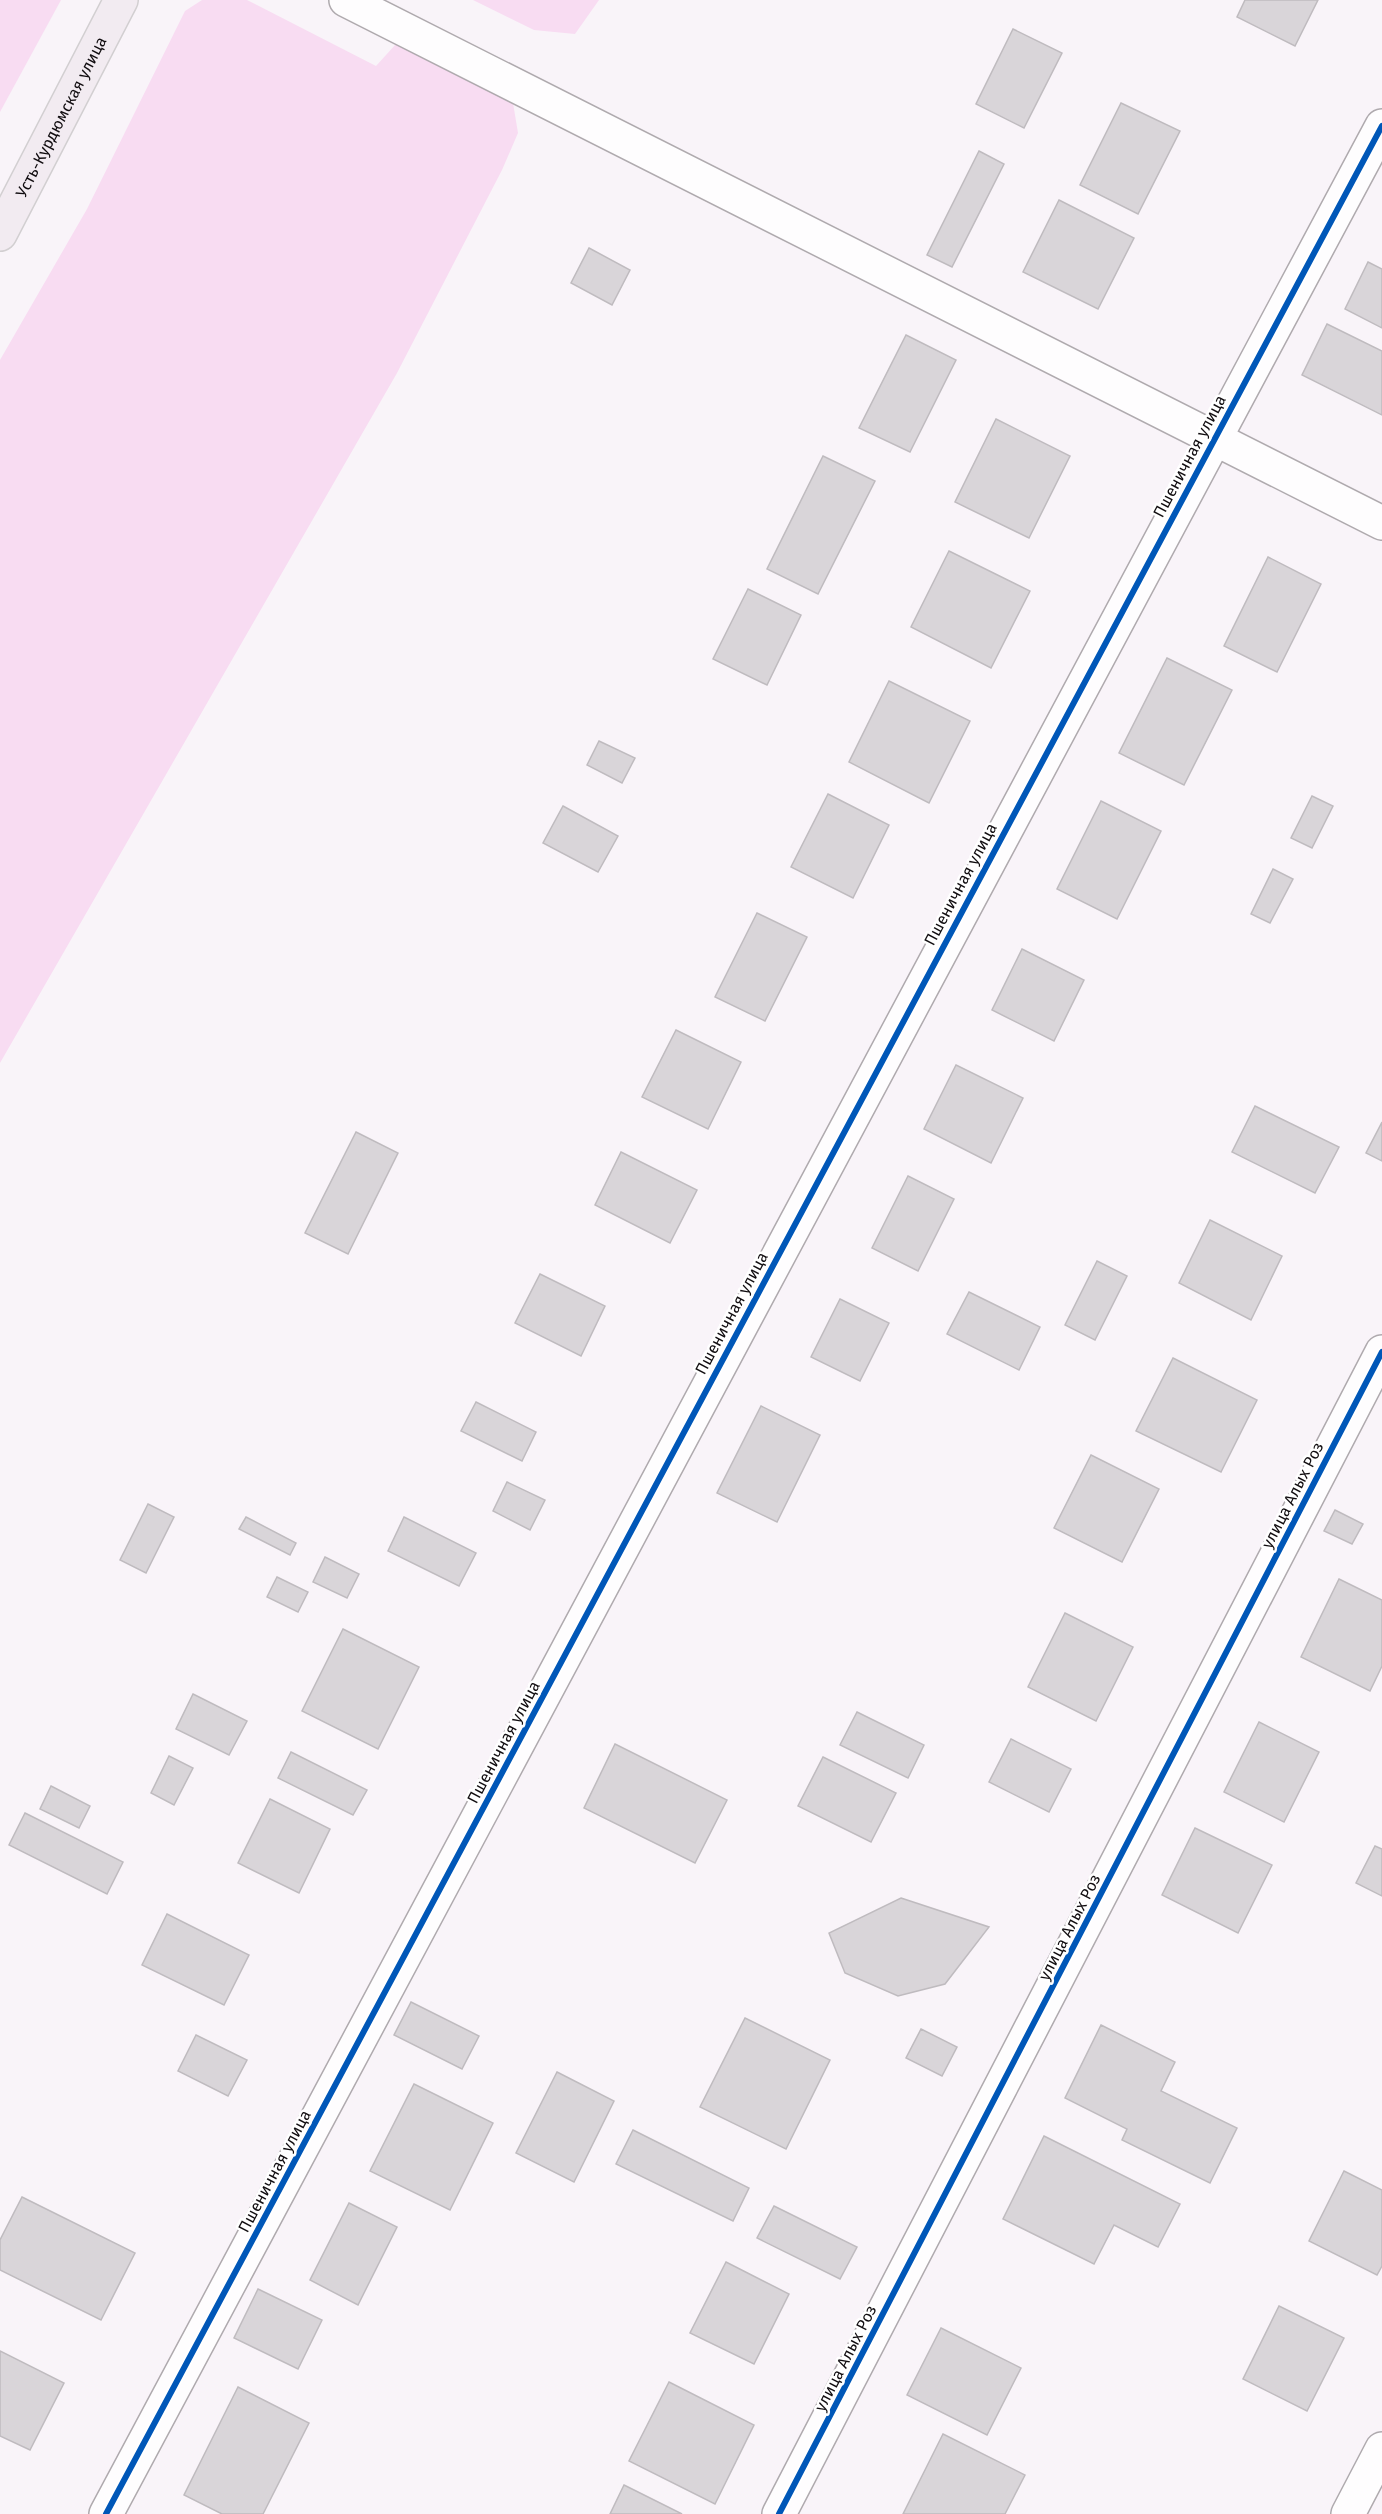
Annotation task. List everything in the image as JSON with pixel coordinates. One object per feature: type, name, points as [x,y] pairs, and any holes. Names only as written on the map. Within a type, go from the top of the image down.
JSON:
[{"type":"main road","name":"Усть-Курдюмская улица","points":[[0,234],[121,0]]},
{"type":"street","points":[[346,0],[1214,436],[1382,523]]},
{"type":"street","name":"Пшеничная улица","points":[[106,2514],[1214,436],[1382,126]]},
{"type":"street","name":"улица Алых Роз","points":[[779,2514],[1382,1352]]},
{"type":"street","points":[[1348,2514],[1382,2450]]},
{"type":"shaded area","points":[[0,0],[61,0],[0,112]]},
{"type":"shaded area","points":[[202,0],[247,0],[376,66],[396,44],[423,41],[512,97],[518,133],[502,170],[397,373],[0,1063],[0,360],[87,209],[185,11]]},
{"type":"shaded area","points":[[473,0],[599,0],[575,34],[534,30]]},
{"type":"building","points":[[1245,0],[1318,0],[1295,46],[1237,17]]},
{"type":"building","points":[[1013,29],[1062,53],[1024,128],[976,104]]},
{"type":"building","points":[[1121,103],[1180,131],[1138,214],[1080,185]]},
{"type":"building","points":[[979,151],[1004,164],[952,267],[927,255]]},
{"type":"building","points":[[1059,200],[1134,238],[1098,309],[1023,272]]},
{"type":"building","points":[[589,248],[630,270],[612,305],[571,283]]},
{"type":"building","points":[[1368,262],[1382,269],[1382,328],[1345,309]]},
{"type":"building","points":[[1327,324],[1382,351],[1382,415],[1302,375]]},
{"type":"building","points":[[906,335],[956,360],[910,452],[859,428]]},
{"type":"building","points":[[996,419],[1070,456],[1029,538],[955,502]]},
{"type":"building","points":[[823,456],[875,481],[818,594],[767,569]]},
{"type":"building","points":[[949,551],[1030,591],[991,668],[911,627]]},
{"type":"building","points":[[1268,557],[1321,584],[1277,672],[1224,646]]},
{"type":"building","points":[[748,589],[801,615],[767,685],[713,659]]},
{"type":"building","points":[[1167,658],[1232,690],[1184,785],[1119,753]]},
{"type":"building","points":[[889,681],[970,721],[929,803],[849,762]]},
{"type":"building","points":[[599,741],[635,758],[622,783],[587,765]]},
{"type":"building","points":[[828,794],[889,825],[853,898],[791,867]]},
{"type":"building","points":[[1312,796],[1333,806],[1312,848],[1291,838]]},
{"type":"building","points":[[1101,801],[1161,831],[1117,919],[1057,889]]},
{"type":"building","points":[[563,806],[618,836],[598,872],[543,843]]},
{"type":"building","points":[[1273,869],[1293,879],[1270,923],[1251,914]]},
{"type":"building","points":[[757,913],[807,937],[765,1021],[715,997]]},
{"type":"building","points":[[1022,949],[1084,980],[1054,1041],[992,1010]]},
{"type":"building","points":[[676,1030],[741,1062],[708,1129],[642,1097]]},
{"type":"building","points":[[956,1065],[1023,1098],[991,1163],[924,1129]]},
{"type":"building","points":[[1255,1106],[1339,1147],[1315,1193],[1232,1152]]},
{"type":"building","points":[[1382,1122],[1382,1161],[1366,1153]]},
{"type":"building","points":[[356,1132],[398,1153],[348,1254],[305,1233]]},
{"type":"building","points":[[621,1152],[697,1190],[670,1243],[595,1205]]},
{"type":"building","points":[[908,1176],[954,1199],[918,1271],[872,1248]]},
{"type":"building","points":[[1210,1220],[1282,1256],[1251,1320],[1179,1283]]},
{"type":"building","points":[[1097,1261],[1127,1276],[1095,1340],[1065,1325]]},
{"type":"building","points":[[540,1274],[605,1306],[581,1356],[515,1323]]},
{"type":"building","points":[[969,1292],[1040,1327],[1019,1370],[947,1334]]},
{"type":"building","points":[[840,1299],[889,1323],[860,1381],[811,1357]]},
{"type":"building","points":[[1173,1358],[1257,1400],[1221,1472],[1136,1431]]},
{"type":"building","points":[[476,1402],[536,1432],[522,1461],[461,1431]]},
{"type":"building","points":[[761,1406],[820,1435],[777,1522],[717,1493]]},
{"type":"building","points":[[1091,1455],[1159,1489],[1122,1562],[1054,1528]]},
{"type":"building","points":[[507,1482],[545,1500],[530,1530],[493,1511]]},
{"type":"building","points":[[148,1504],[174,1517],[146,1573],[120,1560]]},
{"type":"building","points":[[1335,1510],[1363,1524],[1352,1544],[1324,1531]]},
{"type":"building","points":[[246,1517],[296,1543],[290,1555],[239,1529]]},
{"type":"building","points":[[404,1517],[476,1553],[459,1586],[388,1551]]},
{"type":"building","points":[[325,1557],[359,1574],[347,1598],[313,1582]]},
{"type":"building","points":[[277,1577],[308,1592],[298,1612],[267,1597]]},
{"type":"building","points":[[1339,1579],[1382,1600],[1382,1666],[1370,1691],[1301,1657]]},
{"type":"building","points":[[1065,1613],[1133,1647],[1096,1721],[1028,1687]]},
{"type":"building","points":[[343,1629],[419,1667],[378,1749],[302,1711]]},
{"type":"building","points":[[193,1694],[247,1721],[229,1755],[176,1729]]},
{"type":"building","points":[[857,1712],[924,1745],[908,1778],[840,1745]]},
{"type":"building","points":[[1259,1722],[1319,1752],[1284,1822],[1224,1792]]},
{"type":"building","points":[[1011,1739],[1071,1769],[1049,1812],[989,1782]]},
{"type":"building","points":[[615,1744],[727,1800],[695,1863],[584,1808]]},
{"type":"building","points":[[291,1752],[367,1790],[353,1815],[278,1778]]},
{"type":"building","points":[[169,1756],[193,1768],[174,1805],[151,1793]]},
{"type":"building","points":[[823,1757],[896,1793],[871,1842],[798,1806]]},
{"type":"building","points":[[51,1786],[90,1806],[79,1828],[40,1809]]},
{"type":"building","points":[[270,1799],[330,1829],[299,1893],[238,1863]]},
{"type":"building","points":[[25,1813],[123,1862],[107,1894],[9,1845]]},
{"type":"building","points":[[1195,1828],[1272,1865],[1238,1933],[1162,1895]]},
{"type":"building","points":[[1375,1846],[1382,1849],[1382,1896],[1356,1883]]},
{"type":"building","points":[[901,1898],[989,1927],[945,1984],[898,1996],[845,1973],[829,1933]]},
{"type":"building","points":[[167,1914],[249,1955],[224,2005],[142,1965]]},
{"type":"building","points":[[411,2002],[479,2036],[462,2069],[394,2035]]},
{"type":"building","points":[[745,2018],[830,2060],[786,2149],[700,2107]]},
{"type":"building","points":[[1101,2025],[1175,2062],[1161,2091],[1237,2128],[1210,2183],[1122,2140],[1127,2129],[1065,2098]]},
{"type":"building","points":[[921,2029],[957,2047],[942,2076],[906,2058]]},
{"type":"building","points":[[196,2035],[247,2060],[228,2096],[178,2071]]},
{"type":"building","points":[[557,2072],[614,2101],[574,2182],[516,2153]]},
{"type":"building","points":[[414,2084],[493,2123],[450,2210],[370,2171]]},
{"type":"building","points":[[633,2130],[749,2188],[733,2221],[616,2164]]},
{"type":"building","points":[[1044,2136],[1180,2204],[1158,2247],[1114,2225],[1094,2264],[1003,2219]]},
{"type":"building","points":[[1344,2171],[1382,2190],[1382,2266],[1377,2275],[1309,2241]]},
{"type":"building","points":[[22,2197],[135,2253],[101,2320],[0,2270],[0,2240]]},
{"type":"building","points":[[349,2203],[397,2227],[358,2305],[310,2280]]},
{"type":"building","points":[[774,2206],[857,2247],[840,2279],[757,2238]]},
{"type":"building","points":[[726,2262],[789,2294],[754,2364],[690,2333]]},
{"type":"building","points":[[258,2289],[322,2320],[298,2369],[234,2338]]},
{"type":"building","points":[[1279,2306],[1344,2338],[1307,2411],[1243,2379]]},
{"type":"building","points":[[941,2328],[1021,2368],[987,2435],[907,2395]]},
{"type":"building","points":[[0,2351],[64,2383],[30,2450],[0,2436]]},
{"type":"building","points":[[669,2382],[754,2425],[715,2504],[629,2461]]},
{"type":"building","points":[[238,2387],[309,2423],[263,2514],[222,2514],[184,2495]]},
{"type":"building","points":[[943,2434],[1025,2475],[1005,2514],[903,2514]]},
{"type":"building","points":[[624,2485],[682,2514],[610,2514]]},
{"type":"cycle path","points":[[106,2514],[1382,126]]},
{"type":"cycle path","points":[[779,2514],[1382,1352]]}]
